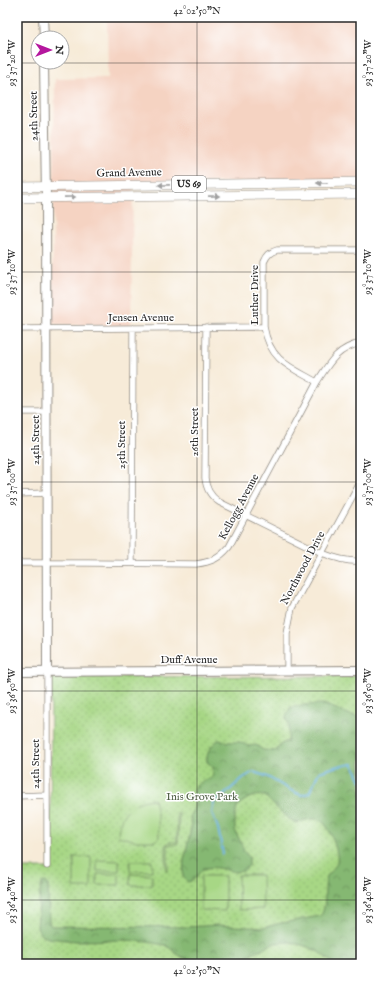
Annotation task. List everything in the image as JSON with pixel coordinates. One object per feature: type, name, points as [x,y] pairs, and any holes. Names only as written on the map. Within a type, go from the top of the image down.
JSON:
[{"type":"main road","points":[[43,17],[44,30]]},
{"type":"main road","name":"24th Street","points":[[44,70],[47,328],[47,672]]},
{"type":"main road","name":"Grand Avenue","points":[[17,187],[361,182]]},
{"type":"main road","name":"US 69","points":[[17,198],[361,194]]},
{"type":"main road","name":"Duff Avenue","points":[[17,672],[361,670]]},
{"type":"street","name":"Luther Drive","points":[[317,382],[291,368],[276,356],[266,337],[264,327],[264,262],[271,252],[278,250],[361,250]]},
{"type":"street","name":"26th Street","points":[[206,327],[205,478],[206,487],[209,493],[219,502],[322,553],[339,559],[361,562]]},
{"type":"street","name":"Jensen Avenue","points":[[17,329],[264,327]]},
{"type":"street","name":"25th Street","points":[[132,563],[133,328]]},
{"type":"street","name":"Kellogg Avenue","points":[[17,563],[196,564],[207,562],[223,554],[229,547],[329,362],[342,350],[361,343]]},
{"type":"street","points":[[17,412],[47,412]]},
{"type":"street","name":"Northwood Drive","points":[[287,670],[287,633],[292,608],[361,481]]},
{"type":"street","points":[[17,494],[47,493]]},
{"type":"street","name":"24th Street","points":[[47,672],[47,866]]},
{"type":"street","points":[[17,796],[47,795]]},
{"type":"shaded area","points":[[107,17],[361,17],[361,181],[133,183],[131,327],[52,324],[55,79],[108,78]]},
{"type":"green space","name":"Inis Grove Park","points":[[361,676],[361,907],[357,964],[17,964],[17,868],[50,868],[52,679],[56,677]]},
{"type":"green space","points":[[323,704],[358,717],[361,720],[361,964],[335,964],[317,951],[290,942],[275,943],[226,964],[208,964],[188,960],[177,954],[166,945],[126,940],[76,941],[48,938],[41,935],[37,928],[40,892],[42,883],[46,882],[48,885],[49,923],[51,926],[188,927],[217,925],[263,928],[320,916],[324,908],[325,884],[327,877],[337,862],[337,852],[333,839],[327,827],[320,820],[314,819],[296,823],[283,814],[265,796],[253,796],[237,806],[235,830],[249,858],[249,865],[244,871],[235,872],[220,868],[208,868],[202,870],[196,878],[191,881],[188,882],[183,877],[184,860],[191,828],[190,816],[194,808],[195,801],[194,791],[197,785],[212,777],[213,767],[207,762],[207,759],[208,753],[213,745],[218,740],[240,742],[248,746],[256,745],[263,750],[276,751],[281,744],[288,741],[289,725],[286,717],[290,708],[302,705]]},
{"type":"green space","points":[[154,799],[158,819],[159,837],[155,841],[137,841],[118,836],[121,821],[128,810],[139,802]]},
{"type":"green space","points":[[177,813],[179,813],[178,844],[168,845],[168,871],[166,871],[166,844],[169,842],[177,842]]},
{"type":"green space","points":[[74,857],[91,857],[91,888],[74,888]]},
{"type":"green space","points":[[97,860],[119,861],[119,871],[97,871]]},
{"type":"green space","points":[[130,861],[152,861],[152,871],[130,871]]},
{"type":"green space","points":[[97,874],[119,874],[119,885],[97,885]]},
{"type":"green space","points":[[130,874],[152,875],[152,885],[130,885]]},
{"type":"green space","points":[[238,875],[262,875],[263,909],[239,910]]},
{"type":"green space","points":[[201,876],[225,876],[225,911],[201,910]]},
{"type":"waterway","points":[[223,854],[218,828],[212,813],[214,801],[253,772],[266,776],[301,795],[309,793],[319,772],[338,766],[353,764],[361,781]]}]
